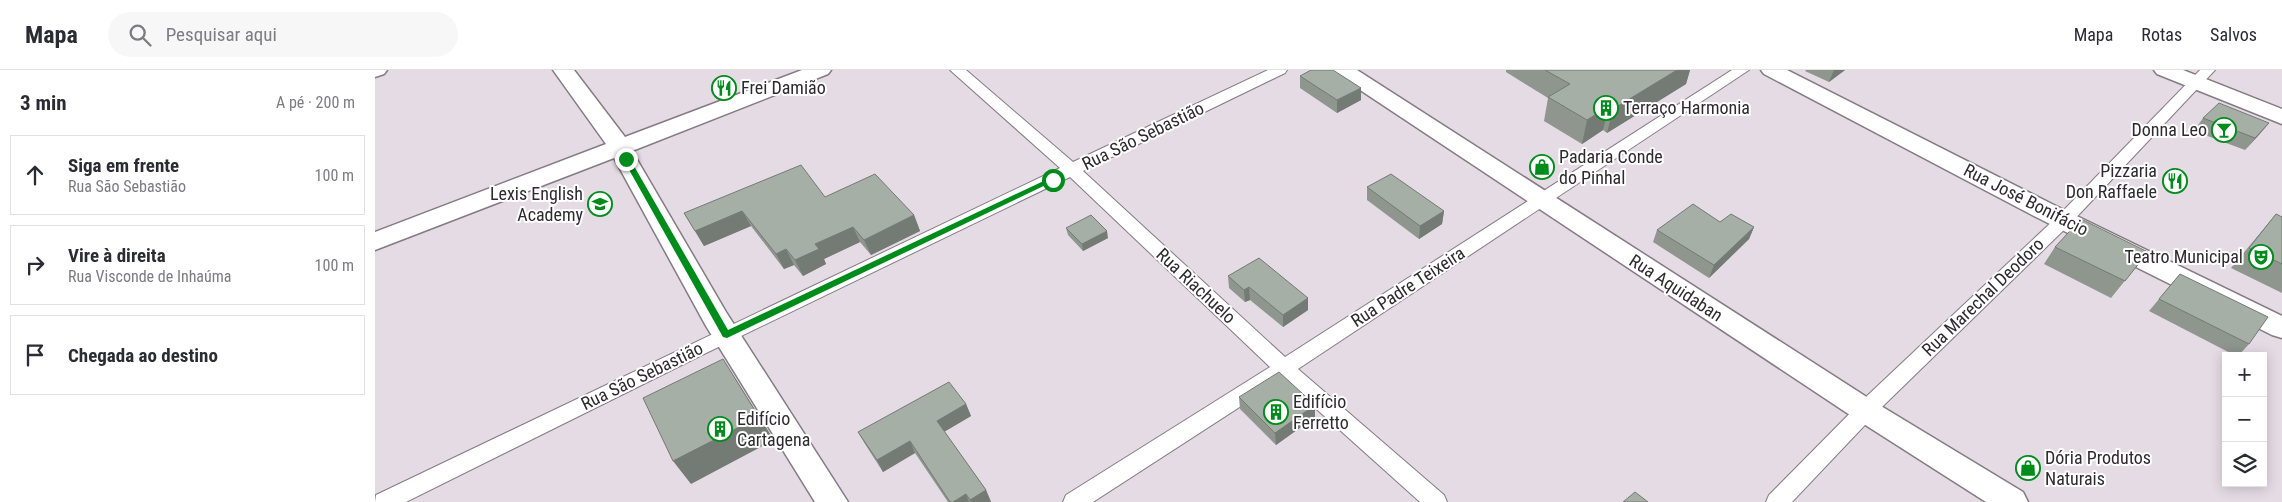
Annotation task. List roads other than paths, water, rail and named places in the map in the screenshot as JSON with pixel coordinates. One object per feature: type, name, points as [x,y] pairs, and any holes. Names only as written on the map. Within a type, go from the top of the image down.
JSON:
[{"type":"street","points":[[563,70],[611,133],[727,335],[832,502]]},
{"type":"street","points":[[375,241],[821,70]]},
{"type":"street","name":"Rua Riachuelo","points":[[957,70],[1072,170],[1285,368],[1436,502]]},
{"type":"street","name":"Rua São Sebastião","points":[[384,502],[1280,70]]},
{"type":"street","name":"Rua Aquidaban","points":[[1343,70],[1866,411],[2012,502]]},
{"type":"street","name":"Rua Padre Teixeira","points":[[1074,502],[1285,368],[1742,70]]},
{"type":"street","name":"Rua José Bonifácio","points":[[1771,70],[2064,220],[2282,328]]},
{"type":"street","points":[[2164,70],[2202,76],[2282,117]]},
{"type":"street","name":"Rua Marechal Deodoro","points":[[1777,502],[1866,411],[2064,220],[2202,76]]},
{"type":"place","name":"Frei Damião","points":[[724,88]]},
{"type":"place","name":"Terraço Harmonia","points":[[1606,108]]},
{"type":"place","name":"Donna Leo","points":[[2224,130]]},
{"type":"place","name":"Padaria Conde do Pinhal","points":[[1542,167]]},
{"type":"place","name":"Pizzaria Don Raffaele","points":[[2175,181]]},
{"type":"place","name":"Lexis English Academy","points":[[600,204]]},
{"type":"place","name":"Teatro Municipal","points":[[2261,257]]},
{"type":"place","name":"Edifício Ferretto","points":[[1276,412]]},
{"type":"place","name":"Edifício Cartagena","points":[[720,429]]},
{"type":"place","name":"Dória Produtos Naturais","points":[[2028,468]]}]
